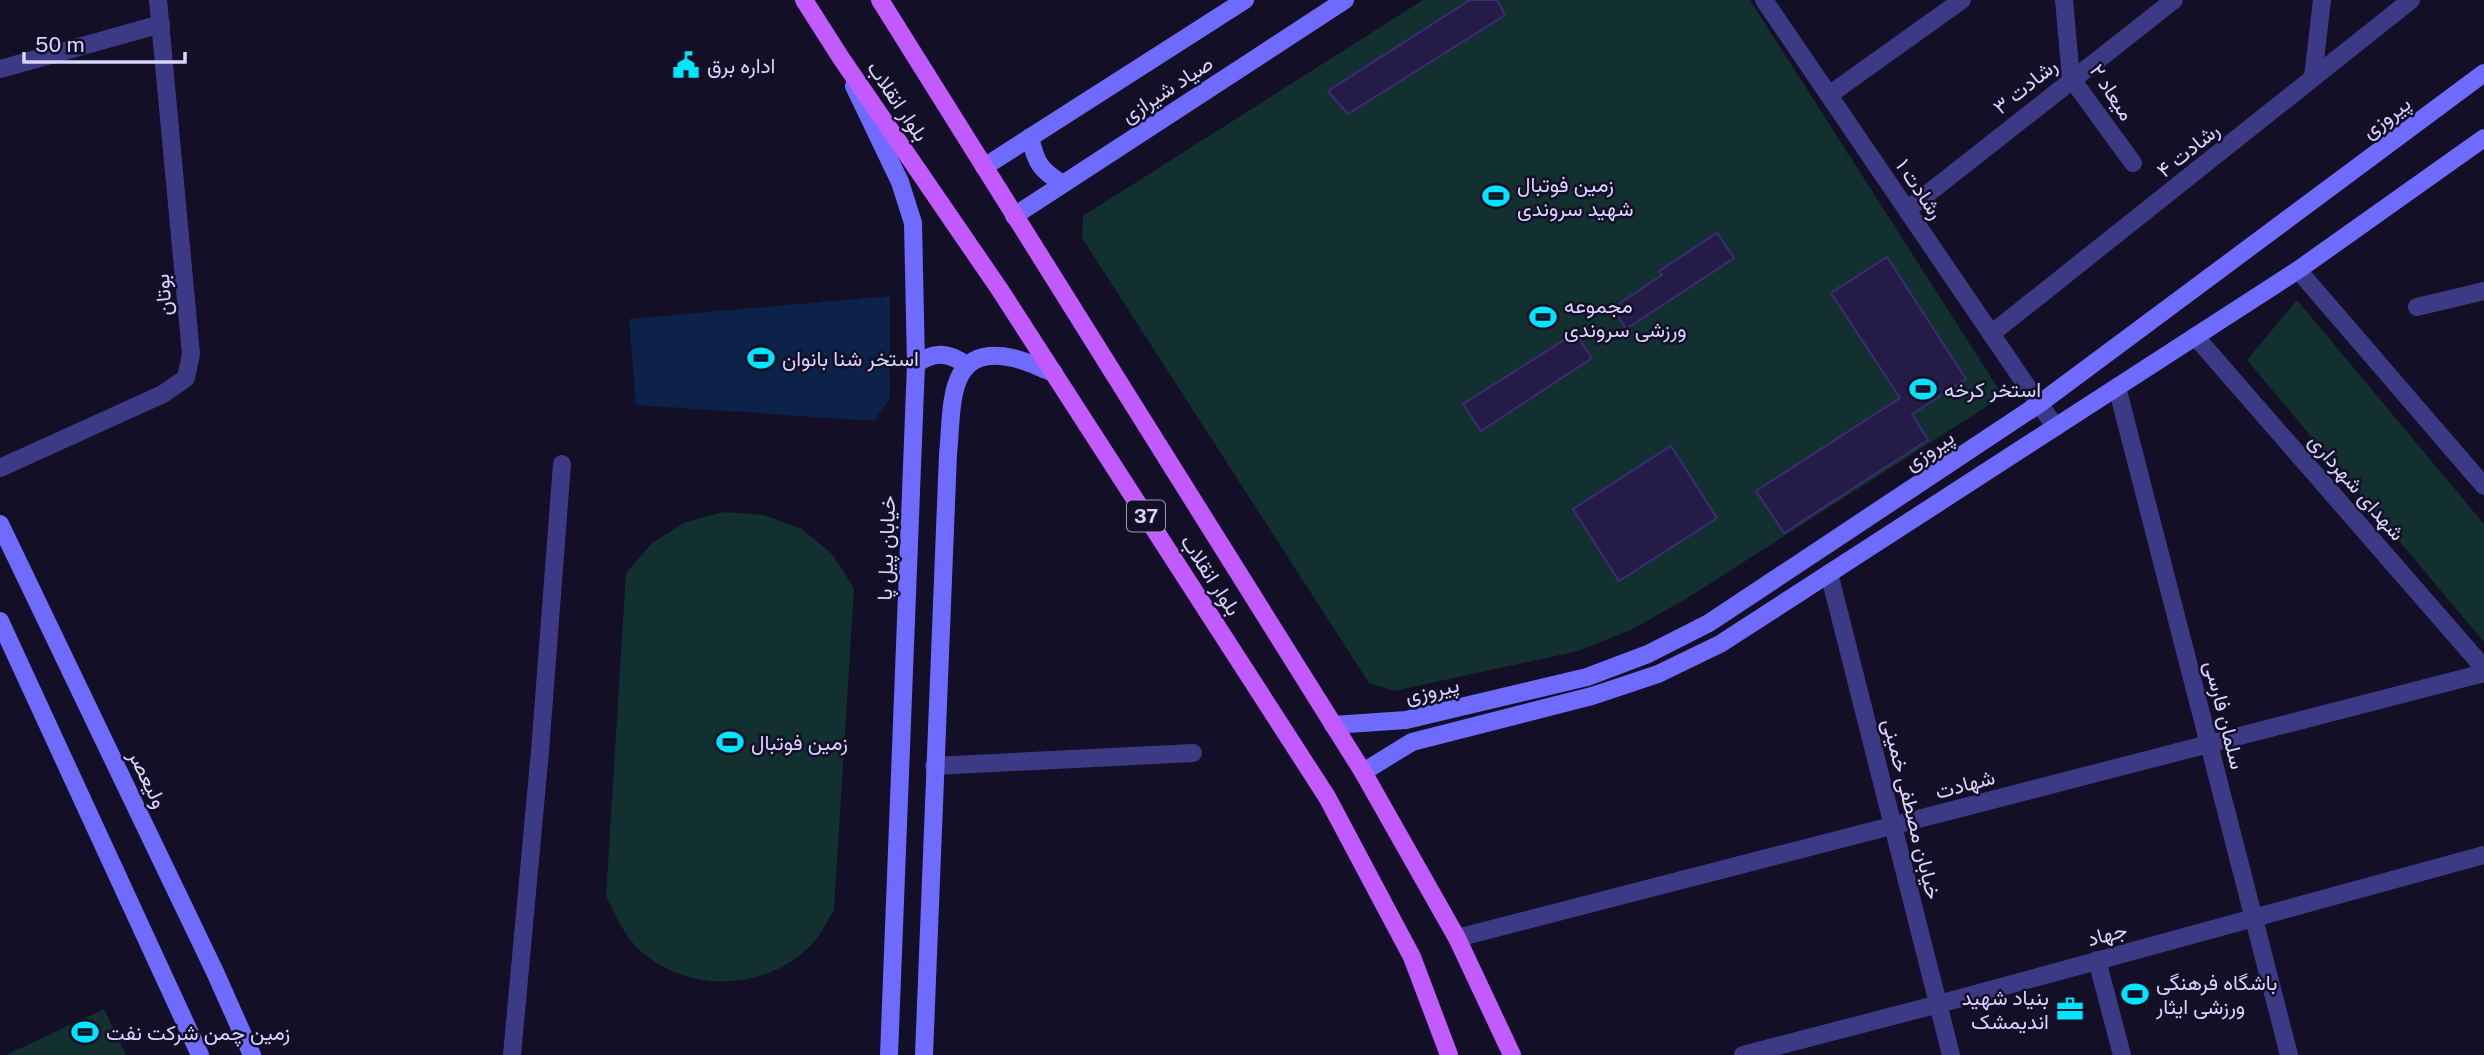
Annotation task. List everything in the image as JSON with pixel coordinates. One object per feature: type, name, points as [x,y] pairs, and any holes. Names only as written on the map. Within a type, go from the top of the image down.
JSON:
[{"type":"main road","name":"بلوار انقلاب","points":[[880,0],[1363,772],[1457,938],[1512,1055]]},
{"type":"main road","name":"صیاد شیرازی","points":[[984,167],[1245,0]]},
{"type":"main road","name":"صیاد شیرازی","points":[[1014,216],[1345,0]]},
{"type":"main road","name":"بلوار انقلاب","points":[[807,2],[841,58],[1000,290],[1327,797],[1412,957],[1449,1055]]},
{"type":"main road","name":"خیابان پیل پا","points":[[841,58],[900,182],[914,223],[916,364],[889,1055]]},
{"type":"main road","name":"پیروزی","points":[[1333,726],[1406,720],[1587,677],[1648,654],[1709,624],[2039,404],[2484,73]]},
{"type":"main road","points":[[1030,137],[1035,159],[1045,173],[1063,184]]},
{"type":"main road","points":[[1363,772],[1412,742],[1592,696],[1658,674],[1720,644],[2298,270],[2484,138]]},
{"type":"main road","points":[[916,364],[925,357],[947,354],[966,365]]},
{"type":"main road","points":[[924,1055],[948,454],[956,380],[966,365],[985,355],[1013,358],[1054,373]]},
{"type":"main road","name":"ولیعصر","points":[[0,524],[252,1055]]},
{"type":"main road","points":[[0,621],[200,1055]]},
{"type":"street","name":"بوتان","points":[[0,468],[140,405],[186,378],[191,354],[158,0]]},
{"type":"street","name":"رشادت ۱","points":[[1764,0],[2056,427]]},
{"type":"street","points":[[1829,95],[1962,0]]},
{"type":"street","name":"میعاد ۲","points":[[2064,0],[2071,78],[2133,163]]},
{"type":"street","name":"رشادت ۳","points":[[1907,210],[2071,78],[2174,0]]},
{"type":"street","points":[[2314,77],[2322,0]]},
{"type":"street","name":"رشادت ۴","points":[[1991,334],[2412,0]]},
{"type":"street","points":[[0,69],[161,24]]},
{"type":"street","points":[[2298,270],[2484,486]]},
{"type":"street","points":[[2417,307],[2484,291]]},
{"type":"street","name":"شهدای شهرداری","points":[[2196,336],[2484,670]]},
{"type":"street","name":"سلمان فارسی","points":[[2117,387],[2289,1055]]},
{"type":"street","points":[[512,1055],[540,751],[562,464]]},
{"type":"street","name":"خیابان مصطفی خمینی","points":[[1829,573],[1951,1055]]},
{"type":"street","name":"شهادت","points":[[1457,938],[2484,670]]},
{"type":"street","points":[[934,766],[1194,753]]},
{"type":"street","name":"جهاد","points":[[1743,1055],[2484,855]]},
{"type":"street","points":[[2097,960],[2122,1055]]},
{"type":"green space","name":"مجموعه ورزشی سروندی","points":[[1423,0],[1750,0],[2003,396],[1689,597],[1631,630],[1578,651],[1394,691],[1369,683],[1082,238],[1083,216]]},
{"type":"green space","points":[[2297,300],[2484,524],[2484,642],[2247,360]]},
{"type":"green space","name":"زمین فوتبال","points":[[724,512],[764,515],[802,529],[832,554],[854,588],[834,910],[814,942],[797,958],[756,977],[711,981],[668,969],[648,957],[628,937],[606,896],[626,573],[652,543],[686,522]]},
{"type":"green space","name":"زمین چمن شرکت نفت","points":[[104,1009],[126,1055],[6,1055]]},
{"type":"water","name":"استخر شنا بانوان","points":[[890,296],[890,398],[874,421],[636,405],[629,319]]},
{"type":"building","points":[[1470,0],[1497,0],[1505,15],[1348,114],[1328,91]]},
{"type":"building","points":[[1717,233],[1734,258],[1626,329],[1613,308],[1662,275],[1659,271]]},
{"type":"building","name":"استخر کرخه","points":[[1887,257],[1966,379],[1912,414],[1928,440],[1784,533],[1756,491],[1900,398],[1831,293]]},
{"type":"building","points":[[1575,333],[1592,358],[1481,431],[1463,404]]},
{"type":"building","points":[[1671,446],[1717,518],[1619,581],[1573,509]]},
{"type":"place","name":"اداره برق","points":[[686,65]]},
{"type":"place","name":"زمین فوتبال شهید سروندی","points":[[1496,196]]},
{"type":"place","name":"مجموعه ورزشی سروندی","points":[[1543,317]]},
{"type":"place","name":"استخر شنا بانوان","points":[[761,358]]},
{"type":"place","name":"استخر کرخه","points":[[1923,389]]},
{"type":"place","name":"زمین فوتبال","points":[[730,742]]},
{"type":"place","name":"باشگاه فرهنگی ورزشی ایثار","points":[[2135,994]]},
{"type":"place","name":"بنیاد شهید اندیمشک","points":[[2070,1009]]},
{"type":"place","name":"زمین چمن شرکت نفت","points":[[85,1032]]}]
